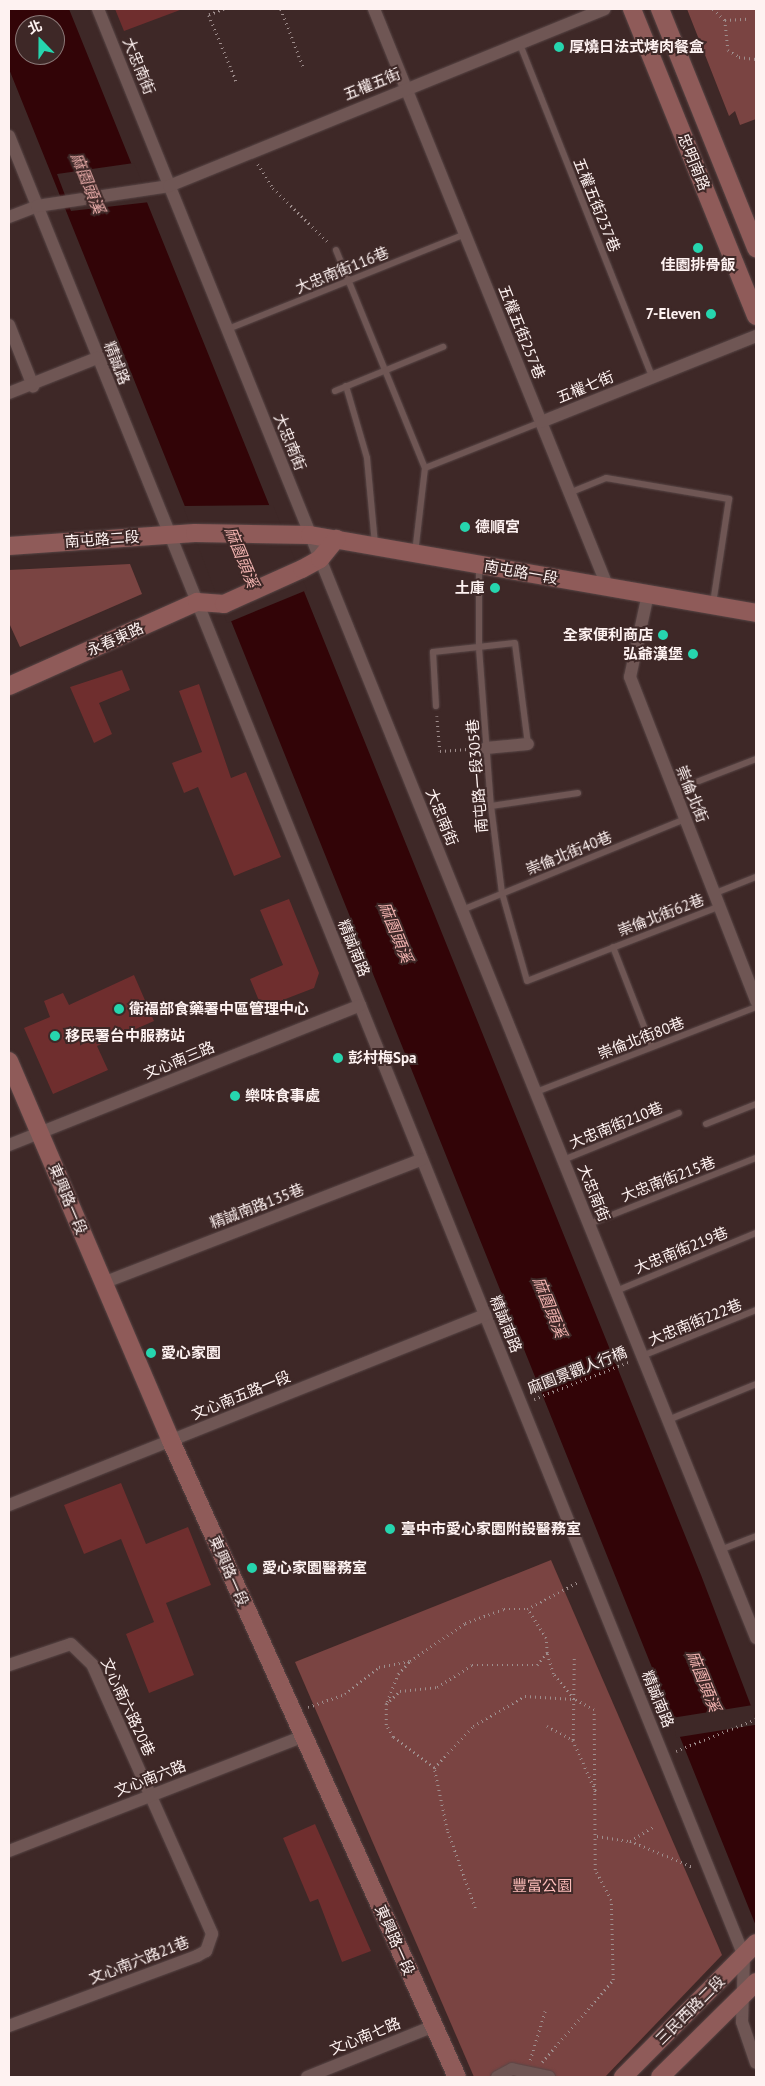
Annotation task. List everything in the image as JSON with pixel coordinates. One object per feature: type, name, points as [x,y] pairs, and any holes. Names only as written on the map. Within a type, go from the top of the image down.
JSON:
[{"type":"street","name":"大忠南街","points":[[98,9],[756,1638]]},
{"type":"street","name":"五權五街257巷","points":[[374,9],[608,588]]},
{"type":"street","name":"五權五街","points":[[9,217],[37,206],[169,186],[406,87],[604,9]]},
{"type":"street","name":"忠明南路","points":[[632,9],[756,316]]},
{"type":"street","name":"忠明南路","points":[[660,9],[756,248]]},
{"type":"street","name":"精誠路","points":[[9,136],[197,602]]},
{"type":"street","points":[[9,325],[33,386]]},
{"type":"street","name":"五權七街","points":[[541,422],[756,336]]},
{"type":"street","points":[[9,393],[33,386],[97,358]]},
{"type":"street","name":"南屯路一段","points":[[195,533],[286,533],[310,535],[608,588],[756,612]]},
{"type":"street","name":"南屯路二段","points":[[9,546],[195,533]]},
{"type":"street","points":[[320,560],[336,539]]},
{"type":"street","name":"永春東路","points":[[9,686],[197,602],[224,604],[320,560]]},
{"type":"street","name":"崇倫北街","points":[[648,594],[630,677],[718,907],[756,1000]]},
{"type":"street","name":"精誠南路","points":[[197,602],[744,1956],[740,1998],[742,2022],[756,2063]]},
{"type":"street","points":[[486,748],[528,744]]},
{"type":"street","name":"文心南三路","points":[[9,1145],[360,1005]]},
{"type":"street","name":"東興路一段","points":[[9,1061],[41,1132],[171,1441],[457,2077]]},
{"type":"street","name":"精誠南路135巷","points":[[103,1283],[422,1158]]},
{"type":"street","name":"文心南五路一段","points":[[9,1506],[485,1315]]},
{"type":"street","name":"文心南六路20巷","points":[[9,1665],[56,1646],[71,1644],[82,1650],[92,1664],[151,1795]]},
{"type":"street","name":"文心南六路","points":[[9,1851],[304,1736]]},
{"type":"street","name":"文心南六路21巷","points":[[9,2026],[206,1951],[212,1934],[151,1795]]},
{"type":"street","name":"三民西路二段","points":[[622,2077],[756,1943]]},
{"type":"street","name":"三民西路二段","points":[[660,2077],[756,1982]]},
{"type":"street","name":"文心南七路","points":[[307,2077],[434,2026]]},
{"type":"street","points":[[497,2077],[512,2069],[531,2071],[550,2077]]},
{"type":"lane","name":"五權五街237巷","points":[[519,42],[652,377]]},
{"type":"lane","name":"大忠南街116巷","points":[[228,329],[465,234]]},
{"type":"lane","points":[[336,250],[425,468],[414,554]]},
{"type":"lane","points":[[335,391],[443,347]]},
{"type":"lane","points":[[346,386],[367,458],[375,546]]},
{"type":"lane","name":"五權七街","points":[[425,468],[541,422]]},
{"type":"lane","points":[[569,493],[606,478],[730,499],[712,605]]},
{"type":"lane","name":"南屯路一段305巷","points":[[480,565],[478,648],[490,806],[502,893],[527,981]]},
{"type":"lane","points":[[436,706],[433,652],[516,643],[528,744]]},
{"type":"lane","points":[[673,791],[756,759]]},
{"type":"lane","points":[[490,806],[578,793]]},
{"type":"lane","name":"崇倫北街40巷","points":[[462,910],[685,820]]},
{"type":"lane","points":[[713,894],[756,877]]},
{"type":"lane","name":"崇倫北街62巷","points":[[527,981],[718,907]]},
{"type":"lane","name":"崇倫北街62巷","points":[[613,947],[652,1047]]},
{"type":"lane","name":"崇倫北街80巷","points":[[536,1092],[652,1047],[756,1000]]},
{"type":"lane","points":[[706,1124],[756,1104]]},
{"type":"lane","name":"大忠南街210巷","points":[[563,1160],[679,1113]]},
{"type":"lane","name":"大忠南街215巷","points":[[589,1224],[756,1158]]},
{"type":"lane","name":"大忠南街219巷","points":[[616,1290],[756,1233]]},
{"type":"lane","name":"大忠南街222巷","points":[[642,1356],[756,1310]]},
{"type":"lane","points":[[668,1420],[756,1384]]},
{"type":"lane","points":[[720,1550],[756,1536]]},
{"type":"path","points":[[224,9],[209,15],[237,83]]},
{"type":"path","points":[[281,9],[303,66]]},
{"type":"path","points":[[714,9],[725,20],[728,50],[739,57],[756,59]]},
{"type":"path","points":[[725,20],[747,19]]},
{"type":"path","points":[[251,152],[274,188],[336,250]]},
{"type":"path","points":[[436,706],[440,751],[486,748]]},
{"type":"path","name":"麻園景觀人行橋","points":[[521,1404],[642,1356]]},
{"type":"path","points":[[475,1908],[447,1830],[434,1768],[393,1737],[386,1725],[386,1704],[398,1674],[410,1661],[465,1623],[504,1609],[527,1609],[590,1575]]},
{"type":"path","points":[[527,1609],[541,1627],[554,1674],[574,1699],[594,1710],[598,1836],[595,1870],[610,1900],[613,1980],[531,2071]]},
{"type":"path","points":[[386,1704],[400,1691],[437,1688],[472,1665],[537,1665],[547,1653]]},
{"type":"path","points":[[574,1658],[573,1740],[597,1793]]},
{"type":"path","points":[[293,1712],[345,1694],[379,1667],[410,1661]]},
{"type":"path","points":[[434,1768],[473,1726],[526,1696],[574,1699]]},
{"type":"path","points":[[663,1756],[756,1719]]},
{"type":"path","points":[[547,1726],[573,1740]]},
{"type":"path","points":[[630,1841],[654,1826]]},
{"type":"path","points":[[598,1836],[630,1841],[712,1877]]},
{"type":"path","points":[[531,2071],[545,2011]]},
{"type":"green space","points":[[687,9],[756,9],[756,119],[740,125],[735,111],[729,116]]},
{"type":"green space","points":[[130,564],[142,594],[20,647],[9,623],[9,570]]},
{"type":"green space","name":"豐富公園","points":[[551,1560],[722,1955],[605,2077],[474,2077],[295,1662]]},
{"type":"water","name":"麻園頭溪","points":[[9,9],[69,9],[701,1575],[756,1719],[756,1926],[9,69]]},
{"type":"pier","points":[[134,163],[150,202],[71,211],[57,174]]},
{"type":"pier","points":[[273,505],[307,590],[227,623],[183,506]]},
{"type":"pier","points":[[753,1705],[756,1725],[676,1737],[673,1718]]},
{"type":"building","points":[[115,9],[180,9],[180,10],[124,31]]},
{"type":"building","points":[[122,670],[130,690],[99,703],[112,734],[94,743],[70,687]]},
{"type":"building","points":[[199,684],[231,778],[246,772],[281,857],[234,876],[198,787],[184,793],[172,763],[202,752],[179,691]]},
{"type":"building","points":[[289,899],[319,973],[314,988],[262,1008],[250,979],[283,965],[260,910]]},
{"type":"building","points":[[134,975],[154,1021],[97,1046],[108,1070],[53,1094],[24,1028],[50,1017],[44,1001],[63,993],[69,1005]]},
{"type":"building","points":[[121,1483],[146,1544],[188,1527],[211,1585],[166,1603],[194,1675],[149,1693],[126,1634],[154,1622],[121,1539],[84,1554],[64,1505]]},
{"type":"building","points":[[315,1824],[371,1951],[342,1962],[318,1899],[310,1902],[283,1838]]},
{"type":"place","name":"厚燒日法式烤肉餐盒","points":[[559,47]]},
{"type":"place","name":"佳園排骨飯","points":[[698,248]]},
{"type":"place","name":"7-Eleven","points":[[711,314]]},
{"type":"place","name":"德順宮","points":[[465,527]]},
{"type":"place","name":"土庫","points":[[495,588]]},
{"type":"place","name":"全家便利商店","points":[[663,635]]},
{"type":"place","name":"弘爺漢堡","points":[[693,654]]},
{"type":"place","name":"衛福部食藥署中區管理中心","points":[[119,1009]]},
{"type":"place","name":"移民署台中服務站","points":[[55,1036]]},
{"type":"place","name":"彭村梅Spa","points":[[338,1058]]},
{"type":"place","name":"樂味食事處","points":[[235,1096]]},
{"type":"place","name":"愛心家園","points":[[151,1353]]},
{"type":"place","name":"臺中市愛心家園附設醫務室","points":[[390,1529]]},
{"type":"place","name":"愛心家園醫務室","points":[[252,1568]]}]
